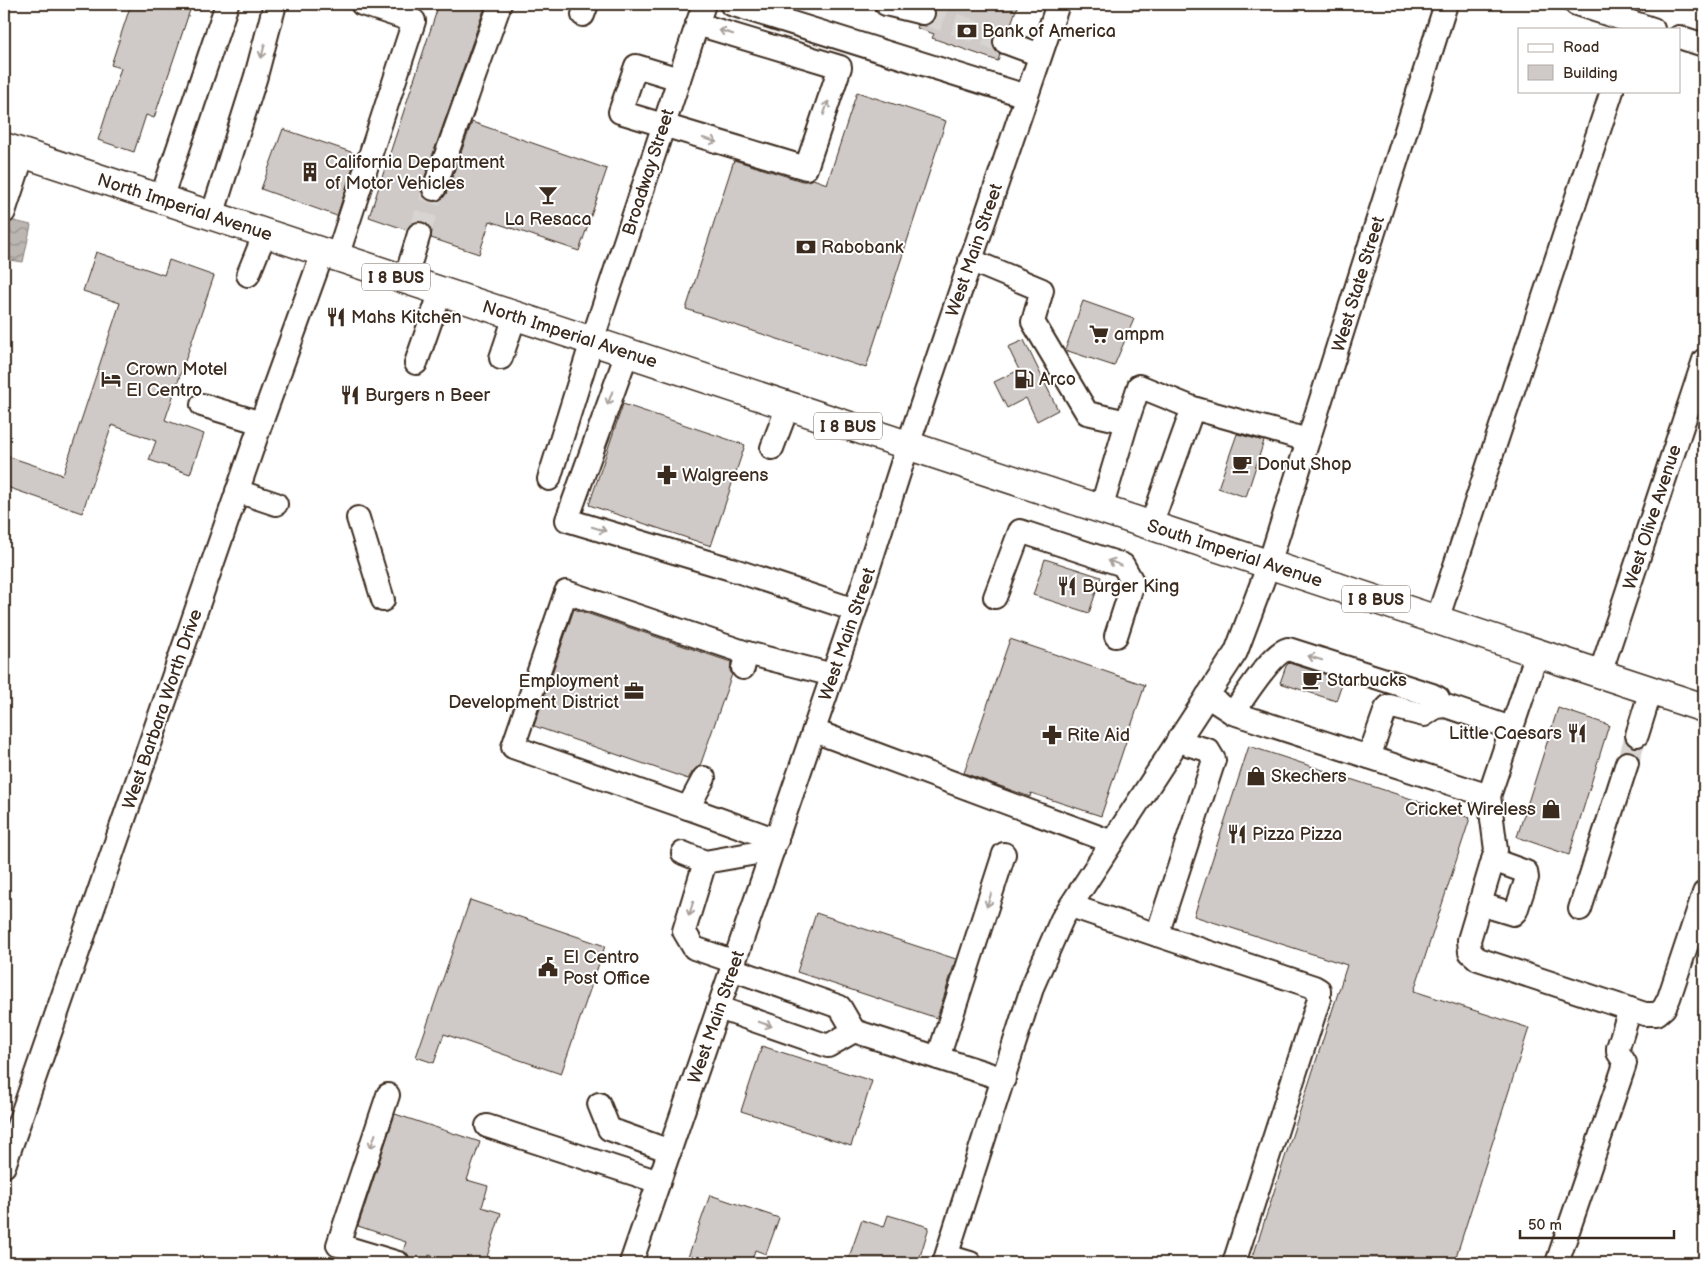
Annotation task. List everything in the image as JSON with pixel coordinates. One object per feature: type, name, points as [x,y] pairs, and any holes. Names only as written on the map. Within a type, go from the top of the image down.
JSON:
[{"type":"highway","name":"North Imperial Avenue","points":[[14,151],[908,445]]},
{"type":"highway","name":"South Imperial Avenue","points":[[908,445],[1704,708]]},
{"type":"street","points":[[161,199],[227,4]]},
{"type":"street","points":[[212,216],[256,76],[275,4]]},
{"type":"street","name":"West Barbara Worth Drive","points":[[4,1166],[261,423],[330,255],[414,21],[362,4]]},
{"type":"street","points":[[434,189],[500,4]]},
{"type":"street","points":[[730,4],[1026,96]]},
{"type":"street","points":[[886,4],[923,13]]},
{"type":"street","name":"West Main Street","points":[[631,1263],[856,610],[908,445],[1058,4]]},
{"type":"street","name":"West State Street","points":[[946,1259],[1033,985],[1062,919],[1236,652],[1269,564],[1446,4]]},
{"type":"street","points":[[1576,4],[1640,21]]},
{"type":"street","points":[[679,79],[636,66],[620,112],[806,168],[840,67],[700,14]]},
{"type":"street","name":"Broadway Street","points":[[549,478],[592,341],[700,14]]},
{"type":"street","points":[[1680,37],[1704,45]]},
{"type":"street","points":[[1005,42],[1040,55]]},
{"type":"street","points":[[1437,620],[1612,92]]},
{"type":"street","points":[[4,212],[14,151]]},
{"type":"street","points":[[248,275],[265,233]]},
{"type":"street","points":[[405,280],[420,234]]},
{"type":"street","points":[[970,260],[1042,290],[1033,322],[1087,413],[1127,422]]},
{"type":"street","points":[[416,364],[441,291]]},
{"type":"street","points":[[501,358],[515,316]]},
{"type":"street","points":[[627,353],[566,520],[731,569],[856,610]]},
{"type":"street","name":"West Olive Avenue","points":[[1600,674],[1704,360]]},
{"type":"street","points":[[1100,509],[1139,386],[1193,408],[1308,440]]},
{"type":"street","points":[[202,405],[261,423]]},
{"type":"street","points":[[772,448],[788,406]]},
{"type":"street","points":[[1151,525],[1193,408]]},
{"type":"street","points":[[237,491],[276,504]]},
{"type":"street","points":[[358,517],[383,600]]},
{"type":"street","points":[[995,597],[1020,531],[1123,565],[1133,583],[1116,636]]},
{"type":"street","points":[[775,845],[688,808],[513,747],[566,592],[745,660],[833,675]]},
{"type":"street","points":[[1233,713],[1271,660],[1282,651],[1288,649],[1432,694],[1438,698],[1440,705]]},
{"type":"street","points":[[1537,653],[1490,796],[1496,845],[1468,940],[1470,952],[1478,959],[1645,1014],[1656,1014],[1664,1008],[1669,998],[1704,892]]},
{"type":"street","points":[[1637,735],[1651,690]]},
{"type":"street","points":[[1207,696],[1233,713],[1490,796]]},
{"type":"street","points":[[1370,757],[1389,706],[1424,715],[1440,705],[1511,728]]},
{"type":"street","points":[[814,731],[1112,842]]},
{"type":"street","points":[[1157,935],[1214,760],[1208,750],[1190,746],[1179,738]]},
{"type":"street","points":[[1580,909],[1627,763]]},
{"type":"street","points":[[688,808],[704,778]]},
{"type":"street","points":[[683,854],[705,862],[775,845]]},
{"type":"street","points":[[938,1058],[1004,854]]},
{"type":"street","points":[[1480,904],[1513,914],[1516,911],[1527,878],[1526,872],[1521,869],[1493,860]]},
{"type":"street","points":[[705,862],[684,931],[694,948],[840,1006],[854,1031],[1004,1079]]},
{"type":"street","points":[[1071,906],[1319,990],[1320,999],[1234,1263]]},
{"type":"street","points":[[719,1008],[828,1046],[854,1031]]},
{"type":"street","points":[[1558,1263],[1624,1067],[1625,1063],[1618,1052],[1618,1048],[1630,1009]]},
{"type":"street","points":[[388,1095],[338,1244],[398,1263]]},
{"type":"street","points":[[599,1104],[609,1129],[670,1151]]},
{"type":"street","points":[[487,1126],[659,1182]]},
{"type":"street","points":[[946,1259],[970,1263]]},
{"type":"water","points":[[10,220],[31,225],[23,262],[4,259],[4,243]]},
{"type":"building","points":[[131,4],[192,4],[154,118],[146,115],[134,152],[98,140],[121,68],[111,65]]},
{"type":"building","points":[[439,4],[486,4],[422,185],[421,191],[424,197],[429,201],[436,202],[446,194],[472,122],[607,169],[579,251],[490,221],[479,254],[431,238],[432,231],[423,222],[416,221],[407,230],[369,217]]},
{"type":"building","name":"Bank of America","points":[[932,4],[1018,4],[1009,30],[1002,29],[993,38],[992,45],[1000,54],[998,61],[932,38],[934,34],[917,28],[918,25],[926,26],[933,22],[936,17],[936,10]]},
{"type":"building","name":"Rabobank","points":[[857,92],[946,121],[866,368],[686,309],[734,160],[802,181],[813,179],[827,184]]},
{"type":"building","name":"California Department of Motor Vehicles","points":[[283,129],[357,154],[337,216],[261,189]]},
{"type":"building","points":[[96,252],[164,275],[169,260],[214,276],[165,420],[204,434],[190,474],[149,460],[156,441],[112,425],[82,513],[4,486],[4,455],[63,475],[120,303],[83,291]]},
{"type":"building","name":"ampm","points":[[1083,301],[1134,319],[1114,366],[1065,350]]},
{"type":"building","points":[[1024,340],[1058,410],[1037,421],[1026,398],[1007,408],[994,382],[1019,370],[1008,347]]},
{"type":"building","name":"Walgreens","points":[[623,404],[745,445],[711,546],[589,505]]},
{"type":"building","name":"Donut Shop","points":[[1237,434],[1264,441],[1246,497],[1218,488]]},
{"type":"building","name":"Burger King","points":[[1045,559],[1101,577],[1089,613],[1033,595]]},
{"type":"building","name":"Employment Development District","points":[[574,609],[731,662],[730,671],[732,674],[700,766],[693,771],[688,779],[534,726]]},
{"type":"building","name":"Rite Aid","points":[[1010,639],[1145,685],[1101,816],[1031,793],[1030,797],[964,773]]},
{"type":"building","name":"Starbucks","points":[[1289,663],[1343,680],[1336,701],[1280,683],[1286,666]]},
{"type":"building","points":[[1558,708],[1609,725],[1569,855],[1517,837]]},
{"type":"building","points":[[1249,746],[1470,818],[1414,991],[1529,1028],[1454,1263],[1251,1263],[1347,965],[1194,916]]},
{"type":"building","points":[[470,900],[605,946],[561,1074],[444,1034],[434,1063],[416,1057]]},
{"type":"building","points":[[816,913],[956,959],[937,1018],[797,972]]},
{"type":"building","points":[[762,1046],[872,1081],[851,1146],[741,1111]]},
{"type":"building","points":[[395,1114],[480,1142],[467,1180],[488,1186],[482,1207],[501,1213],[485,1263],[456,1263],[429,1255],[427,1263],[411,1263],[408,1254],[403,1251],[406,1242],[358,1226]]},
{"type":"building","points":[[710,1195],[779,1218],[766,1254],[755,1250],[751,1263],[686,1263]]},
{"type":"building","points":[[888,1215],[929,1227],[918,1263],[847,1263],[862,1220],[884,1227]]},
{"type":"tunnel","points":[[923,13],[1005,42]]},
{"type":"tunnel","points":[[419,234],[434,189]]},
{"type":"tunnel","points":[[1627,763],[1637,735]]},
{"type":"place","name":"Bank of America","points":[[967,31]]},
{"type":"place","name":"California Department of Motor Vehicles","points":[[310,172]]},
{"type":"place","name":"La Resaca","points":[[548,195]]},
{"type":"place","name":"Rabobank","points":[[806,247]]},
{"type":"place","name":"Mahs Kitchen","points":[[336,317]]},
{"type":"place","name":"ampm","points":[[1099,334]]},
{"type":"place","name":"Crown Motel El Centro","points":[[111,379]]},
{"type":"place","name":"Arco","points":[[1024,379]]},
{"type":"place","name":"Burgers n Beer","points":[[350,395]]},
{"type":"place","name":"Donut Shop","points":[[1242,464]]},
{"type":"place","name":"Walgreens","points":[[667,475]]},
{"type":"place","name":"Burger King","points":[[1067,586]]},
{"type":"place","name":"Starbucks","points":[[1312,680]]},
{"type":"place","name":"Employment Development District","points":[[634,691]]},
{"type":"place","name":"Little Caesars","points":[[1577,733]]},
{"type":"place","name":"Rite Aid","points":[[1052,735]]},
{"type":"place","name":"Skechers","points":[[1256,776]]},
{"type":"place","name":"Cricket Wireless","points":[[1551,809]]},
{"type":"place","name":"Pizza Pizza","points":[[1237,834]]},
{"type":"place","name":"El Centro Post Office","points":[[548,967]]}]
